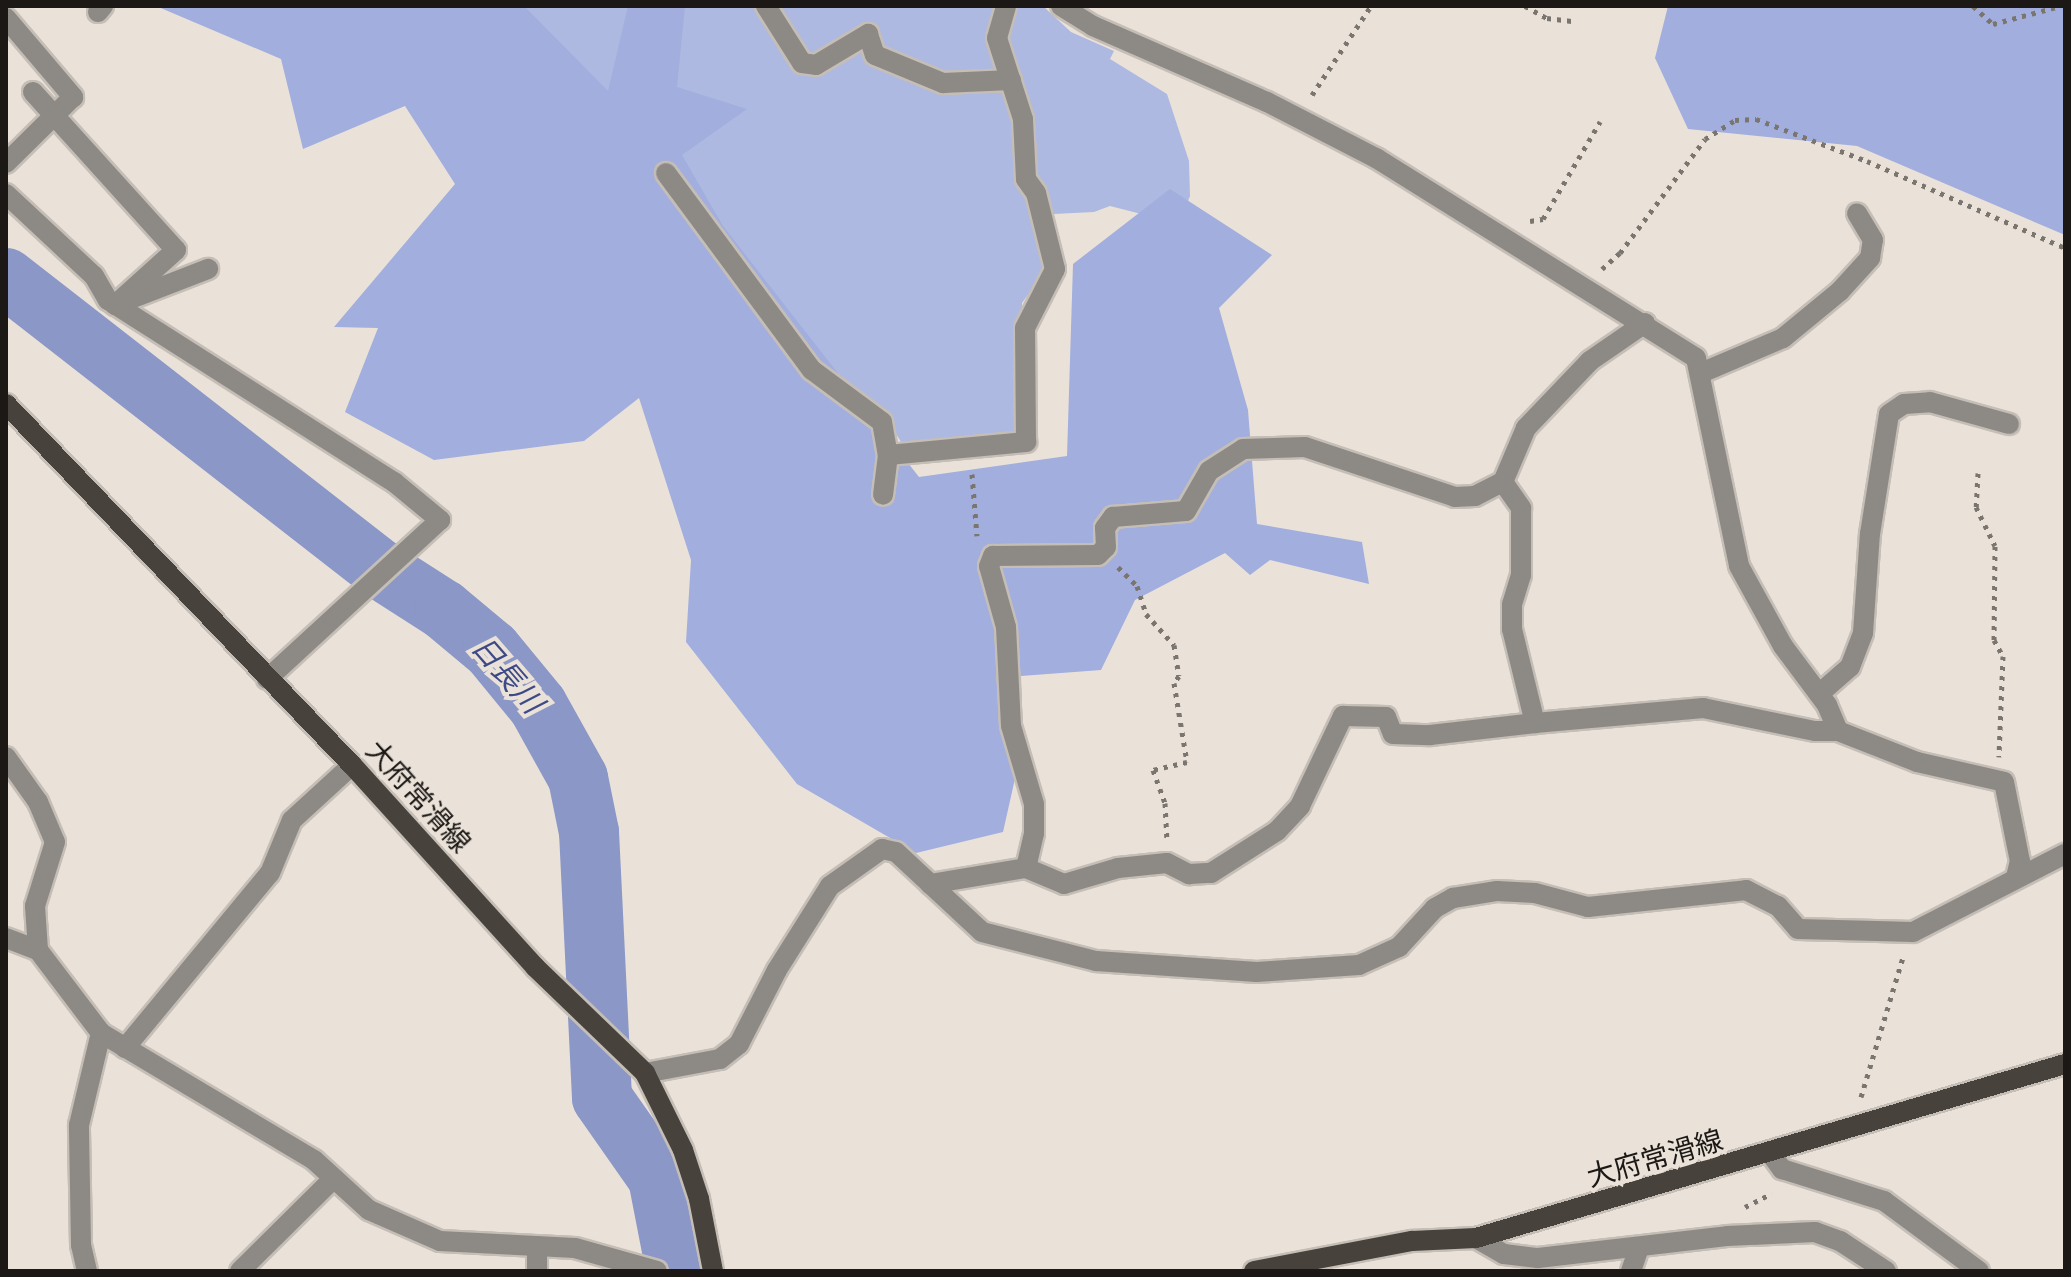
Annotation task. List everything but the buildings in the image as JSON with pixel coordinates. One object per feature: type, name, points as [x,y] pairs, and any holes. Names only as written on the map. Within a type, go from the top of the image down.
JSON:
[{"type":"main road","name":"大府常滑線","points":[[6,404],[352,765],[535,967],[584,1012],[609,1042],[645,1073],[687,1162],[713,1271]]},
{"type":"main road","name":"大府常滑線","points":[[1254,1271],[1412,1241],[1476,1238],[1771,1154],[2065,1064]]},
{"type":"street","points":[[766,6],[802,63],[816,65],[868,34],[875,55],[943,83],[1011,80]]},
{"type":"street","points":[[888,455],[1026,442],[1025,328],[1055,269],[1036,193],[1026,179],[1023,119],[997,38],[1006,6]]},
{"type":"street","points":[[1061,6],[1093,26],[1298,118],[1376,158],[1645,323],[1696,358],[1739,566],[1783,646],[1819,694],[1838,731]]},
{"type":"street","points":[[6,18],[73,97],[6,163]]},
{"type":"street","points":[[33,92],[176,250],[115,305]]},
{"type":"street","points":[[666,173],[812,370],[882,422],[888,455],[883,495]]},
{"type":"street","points":[[6,194],[94,276],[115,305],[394,482],[440,520],[267,679]]},
{"type":"street","points":[[1701,373],[1783,338],[1840,291],[1870,258],[1873,240],[1857,213]]},
{"type":"street","points":[[115,305],[208,269]]},
{"type":"street","points":[[1026,868],[1034,804],[1011,726],[1006,627],[992,560],[1005,552],[1074,555],[1102,551],[1105,528],[1113,517],[1186,511],[1209,471],[1243,449],[1305,447],[1455,497],[1475,496],[1503,482],[1526,428],[1590,361],[1608,354],[1645,323]]},
{"type":"street","points":[[1819,694],[1850,667],[1863,633],[1870,534],[1889,414],[1904,404],[1930,402],[2009,424]]},
{"type":"street","points":[[1503,482],[1521,508],[1521,575],[1512,604],[1512,629],[1535,723]]},
{"type":"street","points":[[930,884],[1026,868],[1064,884],[1118,868],[1167,863],[1189,874],[1211,873],[1277,831],[1300,806],[1343,716],[1386,717],[1393,734],[1418,735],[1703,708],[1815,731],[1838,731],[1917,762],[2004,782],[2020,861],[2016,877]]},
{"type":"street","points":[[6,757],[38,802],[55,842],[35,906],[38,950]]},
{"type":"street","points":[[125,1048],[270,873],[292,820],[352,765]]},
{"type":"street","points":[[645,1073],[720,1059],[739,1044],[777,970],[830,886],[858,863],[882,849],[896,852],[982,932],[1096,961],[1257,972],[1359,965],[1399,947],[1435,908],[1453,898],[1497,891],[1535,893],[1588,907],[1746,890],[1778,906],[1798,929],[1913,932],[2065,854]]},
{"type":"street","points":[[6,938],[38,950],[101,1033],[262,1126],[334,1178],[369,1210],[440,1241],[575,1248],[657,1271]]},
{"type":"street","points":[[87,1271],[81,1245],[79,1125],[101,1033]]},
{"type":"street","points":[[1771,1154],[1782,1169],[1884,1201],[1979,1271]]},
{"type":"street","points":[[240,1271],[334,1178]]},
{"type":"street","points":[[1476,1238],[1504,1254],[1538,1258],[1727,1236],[1815,1232],[1840,1241],[1886,1271]]},
{"type":"street","points":[[537,1246],[537,1271]]},
{"type":"street","points":[[1631,1271],[1639,1248]]},
{"type":"path","points":[[1298,118],[1371,6]]},
{"type":"path","points":[[1525,6],[1547,18],[1572,21]]},
{"type":"path","points":[[1973,6],[1993,24],[2060,6]]},
{"type":"path","points":[[1585,264],[1599,271],[1620,253],[1705,139],[1735,120],[1756,119],[1867,161],[2065,248]]},
{"type":"path","points":[[1524,220],[1543,219],[1600,122]]},
{"type":"path","points":[[971,447],[973,512],[979,543],[992,560]]},
{"type":"path","points":[[1978,473],[1976,507],[1995,546],[1994,640],[2003,656],[1998,781]]},
{"type":"path","points":[[1102,551],[1137,586],[1146,614],[1174,645],[1179,676],[1174,683],[1187,762],[1153,770],[1165,803],[1167,863]]},
{"type":"path","points":[[1855,1128],[1905,951],[1904,932]]},
{"type":"path","points":[[1727,1236],[1743,1208],[1809,1175]]},
{"type":"shaded area","points":[[156,6],[524,6],[608,91],[628,6],[685,6],[677,87],[747,109],[682,155],[723,226],[919,477],[1067,456],[1073,264],[1170,189],[1272,255],[1219,308],[1248,410],[1257,524],[1362,542],[1369,584],[1270,560],[1250,575],[1225,553],[1135,600],[1101,670],[1021,676],[1023,743],[1003,832],[916,853],[797,784],[686,642],[691,560],[639,398],[584,441],[434,460],[345,412],[378,328],[334,327],[455,184],[405,106],[303,149],[281,59]]},
{"type":"shaded area","points":[[511,6],[1043,6],[1071,32],[1114,51],[1110,59],[1167,94],[1189,161],[1190,196],[1182,216],[1157,218],[1110,206],[1094,212],[1034,215],[1046,270],[1022,303],[1020,438],[903,445],[881,410],[833,381]]},
{"type":"shaded area","points":[[1668,6],[2065,6],[2065,235],[1857,146],[1688,129],[1655,58]]},
{"type":"waterway","name":"日長川","points":[[6,278],[380,569],[444,610],[492,650],[538,706],[578,778],[589,832],[602,1098],[658,1178],[676,1271]]}]
